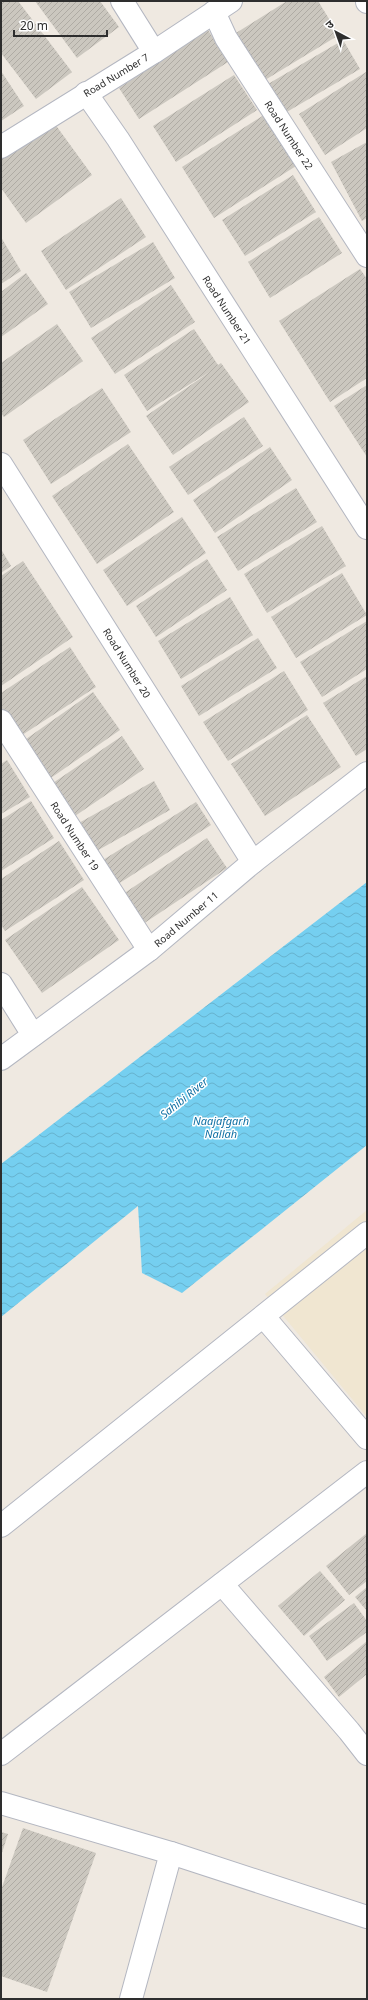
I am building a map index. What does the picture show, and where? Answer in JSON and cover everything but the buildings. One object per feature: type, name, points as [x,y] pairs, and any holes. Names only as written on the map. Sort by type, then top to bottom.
[{"type":"street","points":[[122,1],[154,52]]},
{"type":"street","name":"Road Number 7","points":[[1,147],[154,52],[222,7]]},
{"type":"street","name":"Road Number 22","points":[[222,7],[226,38],[367,256]]},
{"type":"street","name":"Road Number 21","points":[[86,93],[118,139],[367,528]]},
{"type":"street","name":"Road Number 20","points":[[1,464],[253,862]]},
{"type":"street","name":"Road Number 19","points":[[1,721],[149,950]]},
{"type":"street","name":"Road Number 11","points":[[1,1059],[149,950],[253,862],[367,773]]},
{"type":"street","points":[[1,984],[33,1035]]},
{"type":"street","points":[[1,1526],[264,1317],[367,1233]]},
{"type":"street","points":[[264,1317],[367,1438]]},
{"type":"street","points":[[1,1754],[367,1472]]},
{"type":"street","points":[[222,1584],[349,1731],[367,1754]]},
{"type":"street","points":[[1,1803],[171,1853],[367,1917]]},
{"type":"street","points":[[131,1999],[171,1853]]},
{"type":"shaded area","points":[[367,1210],[367,1417],[265,1294]]},
{"type":"water","name":"Naajafgarh Nallah","points":[[367,882],[367,1145],[182,1293],[142,1273],[138,1206],[1,1317],[1,1164]]},
{"type":"water label","name":"Sahibi River","points":[[184,1098]]}]
